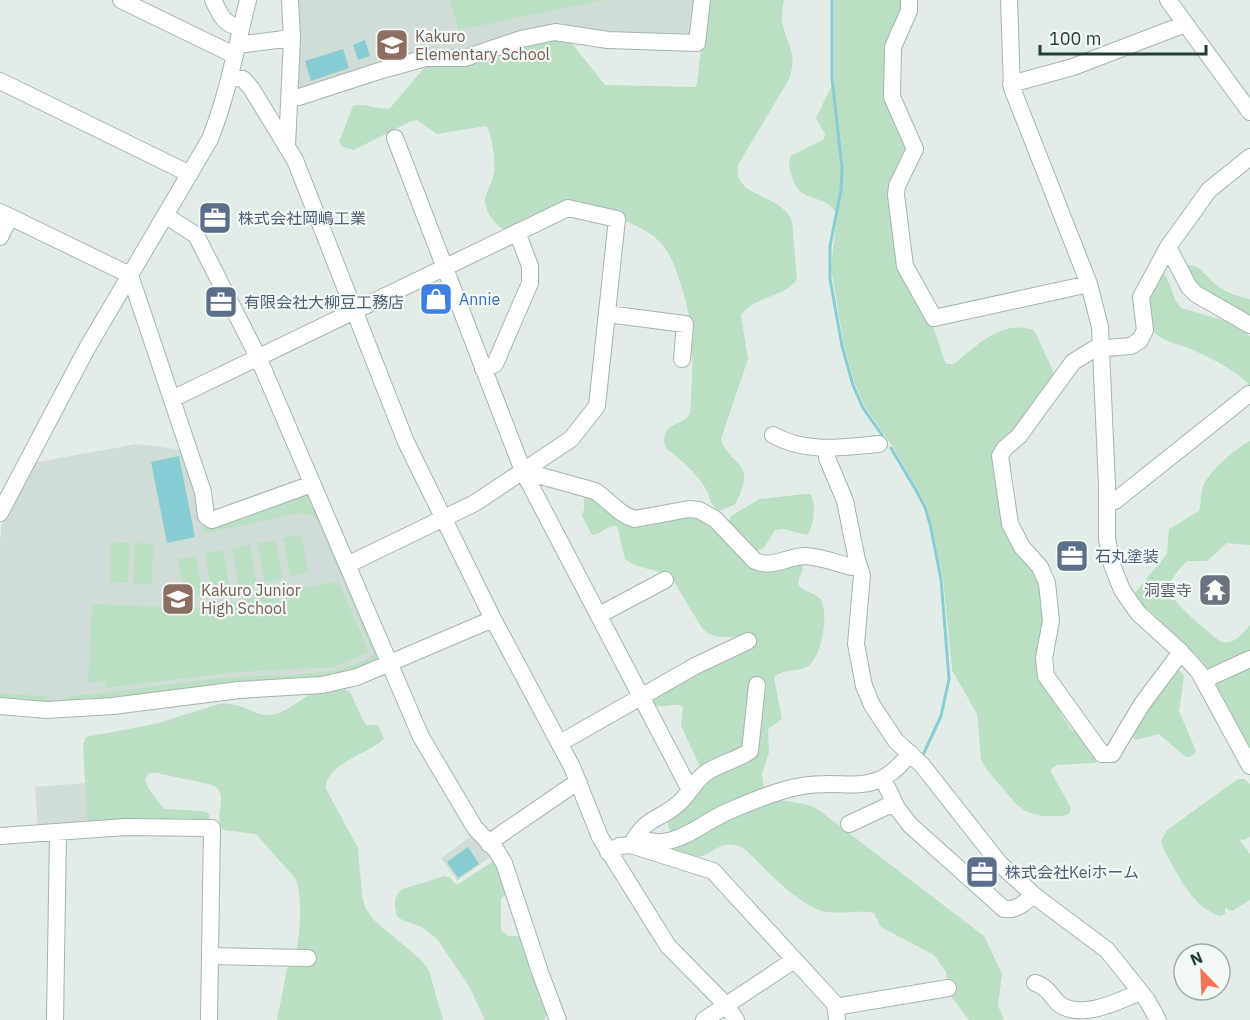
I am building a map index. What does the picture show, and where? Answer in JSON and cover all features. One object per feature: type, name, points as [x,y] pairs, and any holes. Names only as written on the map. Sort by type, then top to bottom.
[{"type":"street","points":[[121,0],[228,52],[238,41]]},
{"type":"street","points":[[213,0],[238,41],[245,44],[292,38]]},
{"type":"street","points":[[0,513],[5,490],[210,139],[221,110],[248,0]]},
{"type":"street","points":[[287,146],[292,38],[290,0]]},
{"type":"street","points":[[290,97],[299,98],[426,58],[465,58],[521,39],[555,32],[608,40],[697,43],[702,0]]},
{"type":"street","points":[[909,0],[909,11],[893,47],[892,98],[915,149],[897,186],[896,195],[906,267],[934,318],[1089,284]]},
{"type":"street","points":[[1009,0],[1011,84],[1015,100],[1089,284],[1097,312],[1102,347],[1109,552],[1119,584],[1138,613],[1181,652],[1204,680],[1244,744],[1250,766]]},
{"type":"street","points":[[1168,0],[1250,112]]},
{"type":"street","points":[[1011,84],[1073,67],[1185,24]]},
{"type":"street","points":[[230,76],[243,80],[251,88],[287,146],[300,172],[399,427],[493,619],[560,743],[608,852],[668,946],[726,1005],[736,1020]]},
{"type":"street","points":[[0,81],[190,174]]},
{"type":"street","points":[[395,138],[523,471],[690,790]]},
{"type":"street","points":[[1181,652],[1142,704],[1112,754],[1102,754],[1046,676],[1044,658],[1052,621],[1047,583],[1040,567],[1022,547],[1010,524],[999,456],[1022,432],[1073,362],[1083,354],[1102,347],[1131,346],[1140,340],[1145,330],[1141,304],[1142,291],[1168,247],[1209,190],[1250,157]]},
{"type":"street","points":[[172,399],[568,208],[617,219],[597,406],[571,438],[475,503],[347,565]]},
{"type":"street","points":[[0,237],[5,214],[130,275],[202,492],[206,516],[212,519],[312,484]]},
{"type":"street","points":[[166,216],[196,235],[258,357],[421,737],[475,828],[500,856],[507,871],[558,1020]]},
{"type":"street","points":[[483,369],[495,364],[530,283],[530,266],[517,232]]},
{"type":"street","points":[[1168,247],[1189,287],[1196,294],[1250,325]]},
{"type":"street","points":[[607,314],[685,324],[681,359]]},
{"type":"street","points":[[1107,501],[1115,501],[1250,394]]},
{"type":"street","points":[[773,435],[793,444],[826,448],[879,444]]},
{"type":"street","points":[[826,448],[827,458],[845,501],[862,575],[856,644],[864,686],[883,724],[896,741],[916,759],[1000,864],[1033,894],[1107,950],[1140,992],[1158,1020]]},
{"type":"street","points":[[523,471],[595,491],[626,517],[635,519],[689,509],[708,514],[755,561],[761,564],[768,565],[808,556],[852,567],[858,565]]},
{"type":"street","points":[[599,615],[665,580]]},
{"type":"street","points":[[0,706],[58,710],[113,706],[239,690],[322,686],[357,677],[493,619]]},
{"type":"street","points":[[560,743],[695,666],[747,641]]},
{"type":"street","points":[[1204,680],[1250,659]]},
{"type":"street","points":[[633,842],[646,823],[680,802],[700,777],[750,751],[757,684]]},
{"type":"street","points":[[608,852],[633,842],[672,841],[731,810],[800,786],[858,784],[883,779],[916,759]]},
{"type":"street","points":[[883,779],[894,803],[910,825],[1004,909],[1011,909],[1027,902],[1033,894]]},
{"type":"street","points":[[489,844],[579,783]]},
{"type":"street","points":[[849,824],[894,803]]},
{"type":"street","points":[[0,836],[125,827],[212,828],[209,1020]]},
{"type":"street","points":[[55,1020],[58,832]]},
{"type":"street","points":[[633,842],[713,871],[835,1004],[836,1014],[948,988]]},
{"type":"street","points":[[210,956],[308,958]]},
{"type":"street","points":[[704,1020],[794,960]]},
{"type":"street","points":[[1035,983],[1046,988],[1065,1010],[1077,1015],[1090,1014],[1140,992]]},
{"type":"shaded area","name":"Kakuro Elementary School","points":[[296,0],[697,0],[693,33],[687,37],[608,35],[464,53],[299,92],[296,89]]},
{"type":"shaded area","name":"Kakuro Junior High School","points":[[137,444],[184,450],[198,493],[201,519],[306,491],[382,658],[355,673],[66,704],[0,701],[0,540],[2,523],[33,463]]},
{"type":"shaded area","points":[[85,783],[88,826],[38,829],[35,787]]},
{"type":"shaded area","points":[[473,835],[493,855],[457,881],[441,858]]},
{"type":"green space","points":[[449,0],[604,0],[459,30]]},
{"type":"green space","points":[[707,0],[784,0],[782,19],[793,61],[789,79],[738,165],[738,176],[742,184],[778,205],[792,221],[797,279],[785,290],[753,304],[741,315],[748,359],[721,439],[744,472],[744,479],[740,495],[734,505],[719,511],[712,505],[699,479],[667,449],[664,443],[668,429],[687,418],[690,413],[692,347],[689,315],[680,282],[672,261],[661,243],[640,227],[567,202],[506,230],[498,226],[485,205],[494,167],[492,141],[486,126],[437,134],[417,120],[354,150],[343,147],[339,142],[353,106],[390,108],[425,67],[549,38],[570,41],[605,85],[695,87]]},
{"type":"green space","points":[[834,0],[905,0],[888,46],[910,145],[897,175],[902,268],[932,323],[945,362],[954,364],[1000,331],[1022,328],[1033,330],[1036,334],[1053,371],[1054,378],[1002,446],[1005,516],[1037,569],[1048,614],[1041,657],[1059,702],[1061,714],[1070,728],[1086,741],[1098,758],[1095,763],[1057,765],[1050,770],[1071,808],[1069,814],[1062,816],[1042,816],[1027,812],[1017,805],[987,770],[981,759],[977,714],[952,670],[943,578],[927,506],[893,447],[865,407],[855,384],[844,346],[831,268],[837,214],[831,206],[802,193],[792,176],[789,160],[792,155],[824,139],[825,134],[816,118],[834,81]]},
{"type":"green space","points":[[1186,265],[1200,269],[1225,291],[1250,299],[1250,319],[1194,283]]},
{"type":"green space","points":[[1162,274],[1166,276],[1181,308],[1226,321],[1250,336],[1250,386],[1216,361],[1159,337],[1151,328],[1147,293]]},
{"type":"green space","points":[[1250,441],[1250,545],[1227,543],[1207,561],[1187,561],[1176,574],[1169,589],[1175,601],[1218,640],[1232,641],[1250,625],[1250,656],[1208,670],[1202,661],[1147,608],[1144,608],[1135,593],[1167,554],[1169,529],[1199,511],[1203,487],[1210,474],[1230,455]]},
{"type":"green space","points":[[306,491],[311,494],[382,658],[344,676],[113,701],[66,702],[66,698],[70,696],[206,680],[322,672],[340,669],[374,655],[314,516],[301,513],[205,533],[201,531]]},
{"type":"green space","points":[[810,494],[814,509],[807,535],[783,529],[775,530],[764,548],[755,552],[727,524],[731,516],[759,499]]},
{"type":"green space","points":[[586,495],[616,514],[698,514],[753,564],[799,562],[803,565],[798,580],[799,586],[818,597],[824,609],[822,638],[816,657],[811,664],[805,668],[784,672],[774,678],[782,719],[768,729],[769,752],[762,774],[764,788],[671,834],[667,821],[700,766],[681,726],[683,707],[680,705],[658,706],[653,700],[655,696],[746,635],[722,637],[712,635],[702,628],[670,575],[634,565],[625,559],[617,526],[592,535],[582,516]]},
{"type":"green space","points":[[301,535],[308,573],[290,577],[283,538]]},
{"type":"green space","points":[[275,540],[283,579],[265,582],[257,543]]},
{"type":"green space","points":[[111,542],[130,543],[128,583],[110,582]]},
{"type":"green space","points":[[135,543],[153,544],[152,584],[133,583]]},
{"type":"green space","points":[[250,545],[257,584],[239,587],[232,548]]},
{"type":"green space","points":[[223,550],[230,589],[212,593],[205,554]]},
{"type":"green space","points":[[196,556],[203,595],[185,598],[178,559]]},
{"type":"green space","points":[[338,581],[369,652],[334,667],[235,672],[105,688],[105,681],[88,683],[92,604],[203,608]]},
{"type":"green space","points":[[1250,661],[1250,751],[1215,682]]},
{"type":"green space","points":[[1174,671],[1180,671],[1184,676],[1179,711],[1196,751],[1192,756],[1186,757],[1159,734],[1136,740],[1132,737],[1132,727]]},
{"type":"green space","points":[[341,687],[350,692],[366,725],[378,725],[384,739],[340,766],[327,780],[326,789],[358,848],[362,896],[366,909],[374,920],[422,961],[429,971],[443,1020],[277,1020],[287,969],[294,958],[297,946],[300,926],[298,885],[295,878],[256,834],[223,830],[219,818],[221,794],[213,785],[157,773],[150,773],[145,778],[148,788],[164,809],[203,811],[210,817],[208,822],[89,822],[87,819],[83,744],[86,737],[155,724],[219,704],[234,704],[262,714],[274,714],[314,693]]},
{"type":"green space","points":[[0,693],[47,697],[50,703],[0,701]]},
{"type":"green space","points":[[1238,779],[1244,779],[1250,784],[1250,837],[1239,839],[1250,854],[1250,900],[1232,911],[1225,908],[1225,914],[1221,916],[1210,912],[1193,897],[1180,878],[1161,841],[1167,830]]},
{"type":"green space","points":[[779,800],[816,808],[984,936],[1002,974],[998,1006],[1004,1020],[969,1020],[950,995],[946,972],[934,955],[881,927],[874,913],[827,912],[806,904],[773,877],[746,850],[737,846],[723,845],[706,854],[694,857],[670,851],[671,845],[709,825]]},
{"type":"green space","points":[[494,861],[497,862],[508,892],[501,899],[501,930],[508,936],[522,936],[549,1011],[544,1020],[485,1020],[469,986],[437,939],[422,927],[397,916],[395,901],[397,894],[403,889],[444,876],[450,877],[454,883],[458,884]]},
{"type":"water","points":[[365,40],[370,56],[358,60],[353,45]]},
{"type":"water","points":[[343,49],[349,68],[311,81],[305,61]]},
{"type":"water","points":[[179,456],[195,537],[167,543],[151,462]]},
{"type":"water","points":[[468,847],[479,864],[458,878],[447,862]]},
{"type":"waterway","points":[[832,0],[832,78],[842,168],[841,190],[830,246],[830,279],[842,346],[853,385],[863,408],[882,435]]},
{"type":"waterway","points":[[891,448],[925,507],[941,579],[949,679],[941,716],[922,757]]},
{"type":"place","name":"Kakuro Elementary School","points":[[392,45]]},
{"type":"place","name":"株式会社岡嶋工業","points":[[215,218]]},
{"type":"place","name":"Annie","points":[[436,299]]},
{"type":"place","name":"有限会社大柳豆工務店","points":[[221,302]]},
{"type":"place","name":"石丸塗装","points":[[1072,556]]},
{"type":"place","name":"洞雲寺","points":[[1215,590]]},
{"type":"place","name":"Kakuro Junior High School","points":[[178,599]]},
{"type":"place","name":"株式会社Keiホーム","points":[[982,872]]}]
